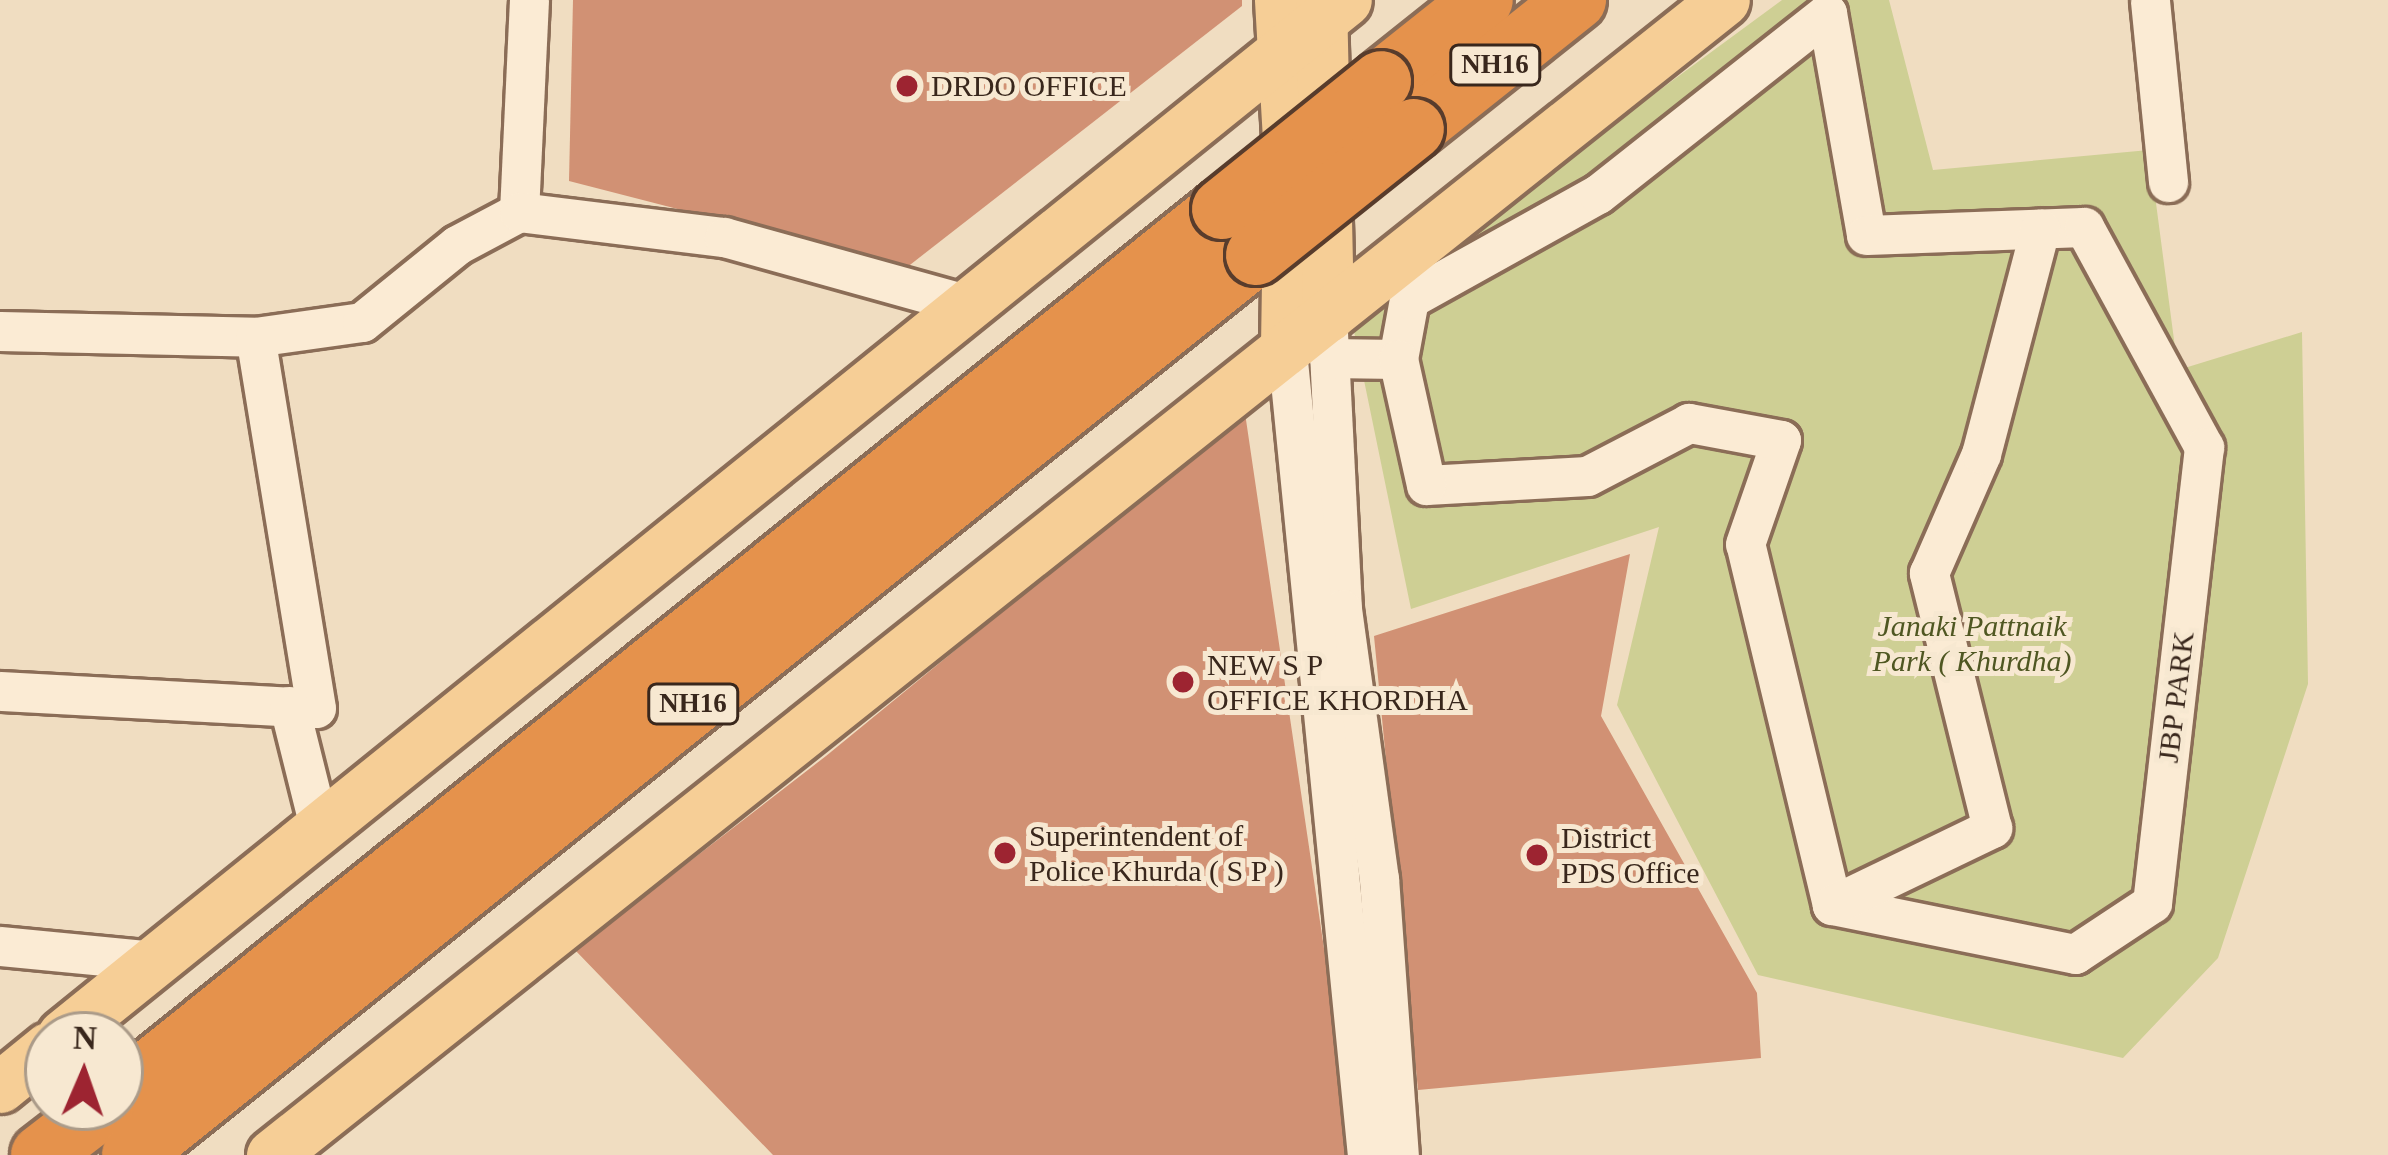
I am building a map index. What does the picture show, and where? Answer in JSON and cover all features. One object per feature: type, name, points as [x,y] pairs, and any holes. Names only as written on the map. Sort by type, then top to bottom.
[{"type":"highway","name":"NH16","points":[[132,1155],[1239,232],[1381,81],[1484,0]]},
{"type":"highway","name":"NH16","points":[[144,1076],[1239,232],[1414,129],[1576,0]]},
{"type":"highway","points":[[41,1155],[72,1131]]},
{"type":"main road","points":[[272,1155],[1314,338],[1724,0]]},
{"type":"main road","points":[[1303,10],[1314,338]]},
{"type":"main road","points":[[1303,10],[1327,122],[1314,338]]},
{"type":"main road","points":[[93,1011],[962,303],[1303,10]]},
{"type":"main road","points":[[0,1087],[24,1068]]},
{"type":"street","points":[[519,212],[529,0]]},
{"type":"street","points":[[2151,0],[2168,182]]},
{"type":"street","name":"JBP PARK","points":[[1827,13],[1867,235],[2084,226],[2204,447],[2152,903],[2075,954],[1832,905],[1745,544],[1781,440],[1689,423],[1587,476],[1426,485],[1399,359],[1409,299],[1598,194],[1827,13]]},
{"type":"street","points":[[0,331],[255,337],[362,322],[458,245],[519,212],[724,237],[962,303]]},
{"type":"street","points":[[1832,905],[1992,828],[1929,573],[1981,454],[2040,229]]},
{"type":"street","points":[[0,691],[316,708],[255,337]]},
{"type":"street","points":[[1314,338],[1399,359]]},
{"type":"street","points":[[1314,338],[1366,1155]]},
{"type":"street","points":[[1314,338],[1342,609],[1378,878],[1399,1155]]},
{"type":"street","points":[[289,706],[320,830]]},
{"type":"street","points":[[0,946],[155,961]]},
{"type":"green space","name":"Janaki Pattnaik Park ( Khurdha)","points":[[1782,0],[1889,0],[1933,170],[2149,150],[2178,370],[2302,332],[2308,684],[2218,958],[2123,1058],[1758,975],[1617,705],[1659,527],[1411,609],[1351,317]]},
{"type":"building","points":[[573,0],[1242,0],[1242,6],[906,268],[569,181]]},
{"type":"building","name":"Superintendent of Police Khurda ( S P )","points":[[1245,413],[1326,962],[1347,1155],[773,1155],[575,950],[826,756]]},
{"type":"building","name":"District PDS Office","points":[[1630,554],[1601,716],[1757,993],[1761,1058],[1418,1090],[1374,636]]},
{"type":"place","name":"DRDO OFFICE","points":[[907,86]]},
{"type":"place","name":"NEW S P OFFICE KHORDHA","points":[[1183,682]]},
{"type":"place","name":"Superintendent of Police Khurda ( S P )","points":[[1005,853]]},
{"type":"place","name":"District PDS Office","points":[[1537,855]]}]
